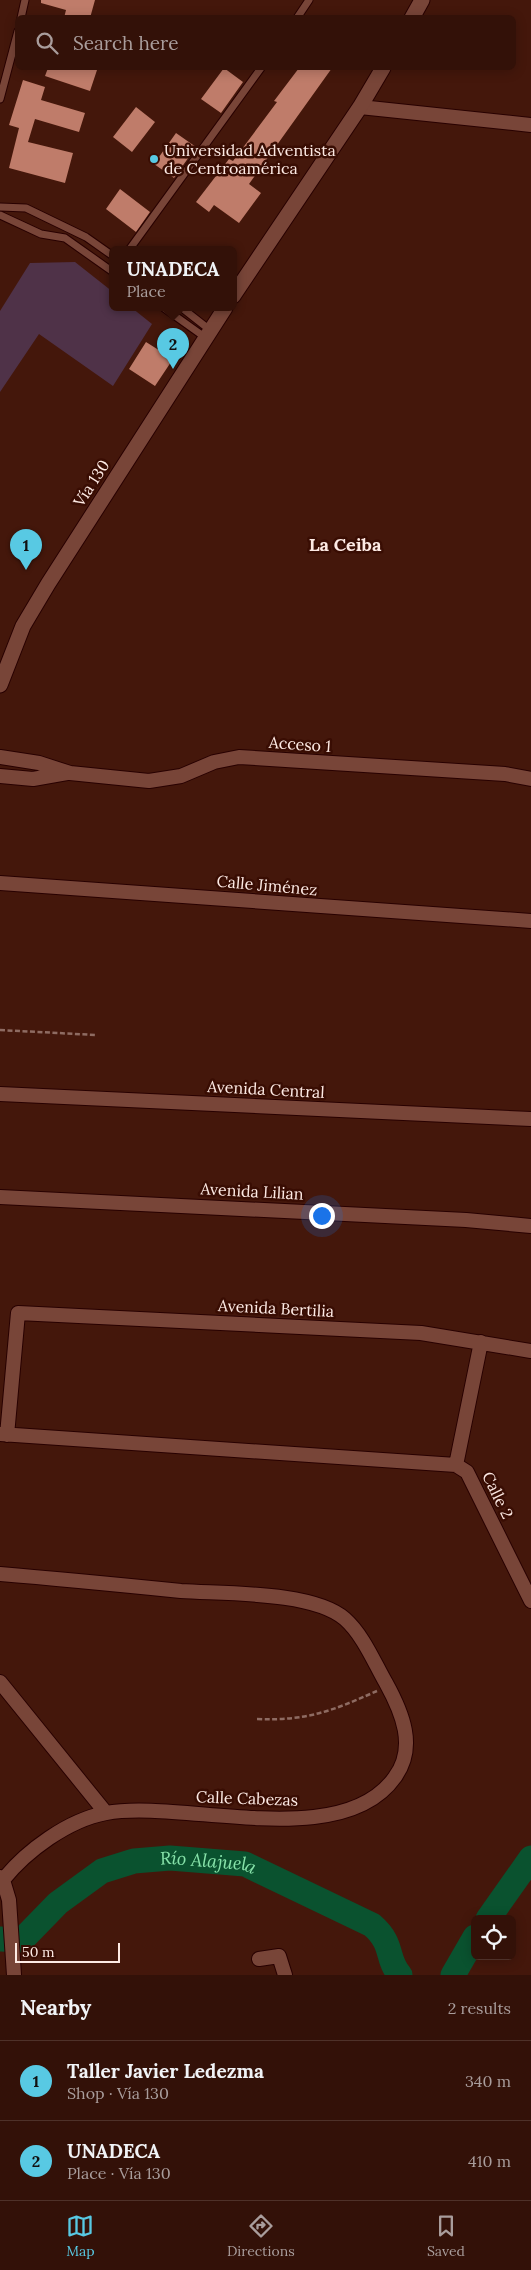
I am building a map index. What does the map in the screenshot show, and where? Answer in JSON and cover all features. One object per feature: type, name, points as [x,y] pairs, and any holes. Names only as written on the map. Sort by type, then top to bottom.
[{"type":"main road","points":[[414,15],[422,0]]},
{"type":"main road","points":[[237,290],[360,107],[382,70]]},
{"type":"main road","name":"Vía 130","points":[[0,685],[28,618],[223,311]]},
{"type":"street","points":[[360,107],[531,125]]},
{"type":"street","name":"Acceso 1","points":[[0,757],[39,763],[70,773],[149,781],[165,780],[214,762],[239,757],[505,774],[531,779]]},
{"type":"street","name":"Acceso 1","points":[[0,776],[33,779],[70,773]]},
{"type":"street","name":"Calle Jiménez","points":[[0,883],[531,921]]},
{"type":"street","name":"Avenida Central","points":[[0,1094],[531,1119]]},
{"type":"street","name":"Avenida Lilian","points":[[0,1197],[466,1220],[531,1226]]},
{"type":"street","name":"Avenida Bertilia","points":[[4,1434],[18,1313],[421,1333],[531,1351]]},
{"type":"street","points":[[4,1434],[456,1465],[480,1342]]},
{"type":"street","name":"Calle 2","points":[[456,1465],[467,1472],[531,1601]]},
{"type":"street","name":"Calle Cabezas","points":[[0,1574],[282,1598],[329,1609],[344,1618],[356,1632],[388,1687],[404,1722],[404,1753],[399,1771],[388,1788],[373,1800],[303,1819],[272,1819],[154,1811],[106,1813],[88,1818],[53,1836],[16,1863],[1,1879]]},
{"type":"street","points":[[0,1682],[106,1813]]},
{"type":"street","points":[[1,1879],[9,1900],[14,1968]]},
{"type":"street","points":[[260,1960],[280,1956],[285,1975]]},
{"type":"lane","points":[[22,15],[25,0]]},
{"type":"lane","points":[[299,15],[309,0]]},
{"type":"lane","points":[[0,99],[15,42]]},
{"type":"lane","points":[[132,246],[260,70]]},
{"type":"lane","points":[[0,207],[26,208],[86,238],[109,253]]},
{"type":"lane","points":[[0,215],[41,234],[65,238],[109,269]]},
{"type":"lane","points":[[169,311],[208,334]]},
{"type":"lane","points":[[185,311],[208,334]]},
{"type":"path","points":[[0,1030],[96,1036]]},
{"type":"path","points":[[257,1720],[282,1720],[320,1715],[388,1687]]},
{"type":"shaded area","points":[[75,262],[109,289],[109,311],[136,311],[152,324],[113,386],[39,334],[0,392],[0,311],[30,263]]},
{"type":"building","points":[[41,0],[95,0],[91,15],[65,15],[66,10],[41,3]]},
{"type":"building","points":[[47,70],[97,70],[90,91],[45,76]]},
{"type":"building","points":[[223,70],[227,70],[243,82],[221,113],[201,99]]},
{"type":"building","points":[[297,70],[331,70],[249,184],[261,193],[239,223],[214,205],[209,212],[196,202],[229,159],[233,161],[277,102],[274,101]]},
{"type":"building","points":[[23,80],[45,87],[41,100],[85,113],[79,132],[35,119],[28,142],[73,153],[65,183],[9,168],[19,128],[9,125]]},
{"type":"building","points":[[136,107],[155,122],[132,152],[113,137]]},
{"type":"building","points":[[176,133],[196,147],[174,178],[154,164]]},
{"type":"building","points":[[120,189],[150,212],[136,232],[106,209]]},
{"type":"building","points":[[146,342],[173,359],[155,386],[129,369]]},
{"type":"waterway","name":"Río Alajuela","points":[[0,1939],[22,1940],[58,1903],[102,1871],[134,1861],[170,1858],[245,1864],[372,1925],[384,1939],[395,1969],[400,1975]]},
{"type":"waterway","name":"Río Alajuela","points":[[491,1915],[531,1858]]},
{"type":"waterway","name":"Río Alajuela","points":[[453,1975],[471,1944]]},
{"type":"place","name":"Universidad Adventista de Centroamérica","points":[[154,159]]},
{"type":"place","name":"UNADECA","points":[[173,369]]},
{"type":"place","name":"Taller Javier Ledezma","points":[[26,570]]},
{"type":"district","name":"La Ceiba","points":[[345,545]]}]
